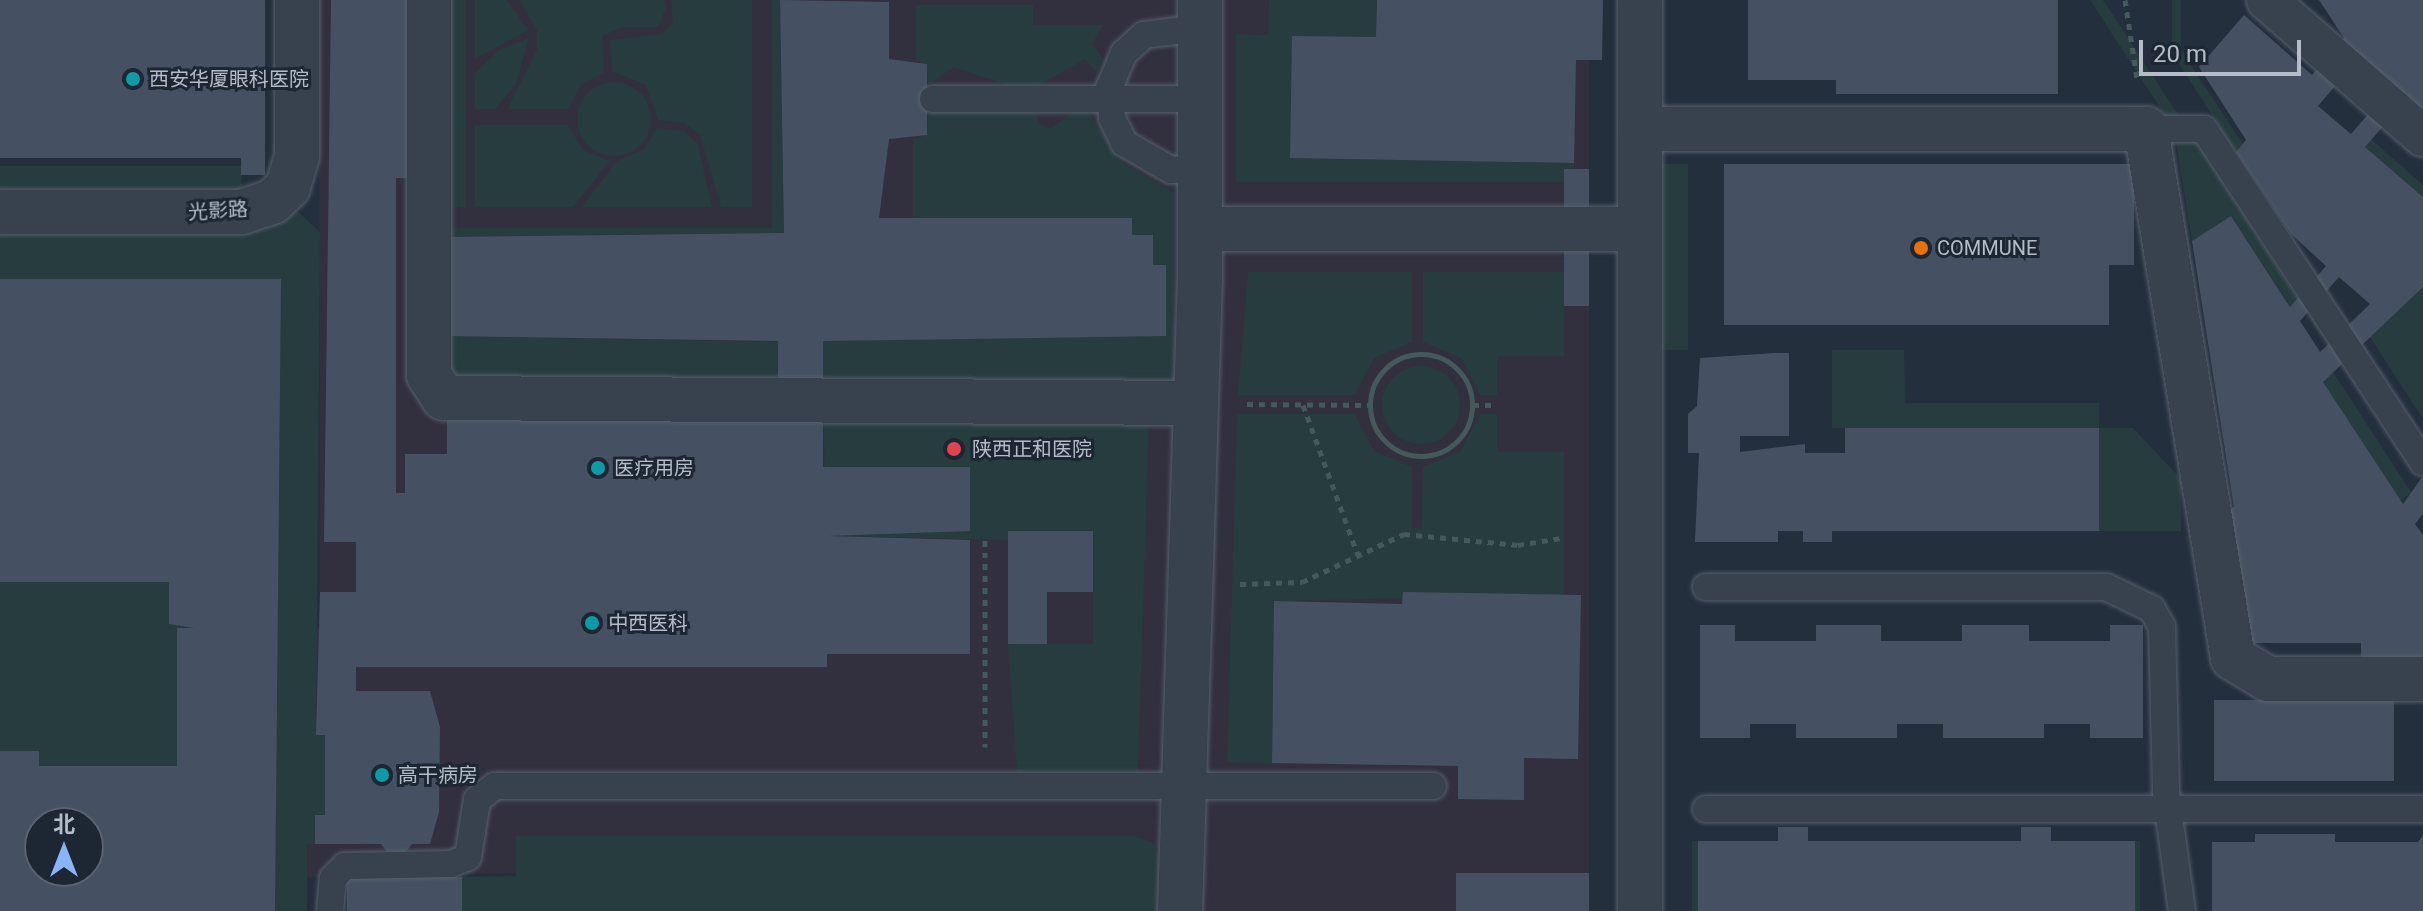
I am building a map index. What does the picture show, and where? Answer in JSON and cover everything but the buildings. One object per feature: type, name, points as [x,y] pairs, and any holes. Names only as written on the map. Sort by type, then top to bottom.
[{"type":"street","name":"光影路","points":[[0,212],[241,212],[272,202],[288,187],[297,156],[297,0]]},
{"type":"street","points":[[429,0],[429,375],[444,398],[1196,403]]},
{"type":"street","points":[[1640,0],[1640,911]]},
{"type":"street","points":[[2267,0],[2423,136]]},
{"type":"street","points":[[1180,911],[1200,229],[1200,14]]},
{"type":"street","points":[[1640,129],[2146,129],[2233,658],[2268,679],[2423,679]]},
{"type":"street","points":[[1200,229],[1640,229]]},
{"type":"lane","points":[[1200,14],[1144,35],[1124,53],[1109,99],[1124,143],[1145,161],[1200,168]]},
{"type":"lane","points":[[933,99],[1200,99]]},
{"type":"lane","points":[[2146,129],[2204,129],[2423,463]]},
{"type":"lane","points":[[1706,587],[2122,590],[2152,609],[2162,627],[2168,809],[2182,911]]},
{"type":"lane","points":[[330,911],[333,878],[345,866],[451,864],[468,857],[477,800],[495,786],[1433,786]]},
{"type":"lane","points":[[1706,809],[2423,809]]},
{"type":"path","points":[[2125,0],[2146,129]]},
{"type":"path","points":[[1421,354],[1457,369],[1473,405],[1457,441],[1421,456],[1384,441],[1370,405],[1384,369],[1421,354]]},
{"type":"path","points":[[1196,403],[1370,405]]},
{"type":"path","points":[[1303,405],[1358,555]]},
{"type":"path","points":[[1473,405],[1497,405]]},
{"type":"path","points":[[1191,575],[1265,586],[1302,582],[1404,534],[1504,545],[1561,538]]},
{"type":"path","points":[[985,540],[985,786]]},
{"type":"shaded area","name":"陕西正和医院","points":[[319,0],[1409,0],[1409,58],[1589,60],[1589,911],[1121,911],[516,873],[307,877],[308,628],[320,628]]},
{"type":"green space","points":[[442,0],[466,0],[466,207],[442,207]]},
{"type":"green space","points":[[475,0],[507,0],[528,30],[475,59]]},
{"type":"green space","points":[[519,0],[664,0],[666,8],[658,27],[622,27],[602,36],[604,72],[581,85],[568,109],[507,109],[537,50],[537,30]]},
{"type":"green space","points":[[671,0],[752,0],[752,207],[721,207],[700,135],[685,123],[658,120],[646,85],[612,71],[610,40],[662,34],[673,22]]},
{"type":"green space","points":[[772,0],[780,0],[784,233],[442,237],[442,228],[772,228]]},
{"type":"green space","points":[[1269,0],[1377,0],[1376,37],[1293,36],[1291,158],[1574,163],[1574,169],[1564,169],[1564,182],[1236,182],[1236,34],[1268,35]]},
{"type":"green space","points":[[2090,0],[2103,0],[2132,44],[2298,299],[2291,307],[2231,216],[2192,241],[2174,129]]},
{"type":"green space","points":[[2172,0],[2181,0],[2181,50],[2243,144],[2236,152],[2172,53]]},
{"type":"green space","points":[[916,5],[1033,5],[1033,25],[1103,25],[1092,44],[1103,58],[1097,72],[1085,59],[1036,87],[1013,87],[954,67],[928,85],[927,64],[916,59]]},
{"type":"green space","points":[[529,38],[516,84],[495,109],[475,109],[475,73],[499,50]]},
{"type":"green space","points":[[614,82],[628,85],[640,93],[648,105],[651,119],[648,133],[640,145],[628,153],[614,156],[600,153],[588,145],[580,133],[577,119],[580,105],[588,93],[600,85]]},
{"type":"green space","points":[[928,110],[1036,110],[1039,124],[1050,129],[1075,110],[1088,112],[1121,162],[1174,193],[1174,390],[823,387],[823,341],[1166,335],[1166,265],[1153,265],[1153,235],[1132,235],[1131,218],[913,218],[913,139],[927,135]]},
{"type":"green space","points":[[475,125],[568,125],[583,150],[610,161],[573,207],[475,207]]},
{"type":"green space","points":[[657,128],[684,131],[698,145],[712,207],[582,207],[617,161],[643,150]]},
{"type":"green space","points":[[2371,139],[2423,185],[2423,197],[2365,147]]},
{"type":"green space","points":[[1660,164],[1688,164],[1688,350],[1660,350]]},
{"type":"green space","points":[[0,166],[241,166],[242,191],[280,195],[320,232],[316,735],[325,735],[325,815],[315,816],[315,844],[307,845],[307,911],[0,911]]},
{"type":"green space","points":[[1248,272],[1412,272],[1412,342],[1374,358],[1355,395],[1238,395]]},
{"type":"green space","points":[[1423,272],[1564,272],[1564,356],[1497,356],[1497,395],[1480,395],[1461,358],[1423,342]]},
{"type":"green space","points":[[2423,287],[2423,419],[2370,337]]},
{"type":"green space","points":[[442,336],[778,342],[777,384],[441,378]]},
{"type":"green space","points":[[1832,350],[1904,350],[1905,403],[2099,403],[2099,428],[1832,428]]},
{"type":"green space","points":[[1421,366],[1436,369],[1449,377],[1457,390],[1460,405],[1457,420],[1449,433],[1436,441],[1421,444],[1406,441],[1393,433],[1385,420],[1382,405],[1385,390],[1393,377],[1406,369]]},
{"type":"green space","points":[[2333,372],[2411,493],[2400,500],[2321,380]]},
{"type":"green space","points":[[1237,414],[1355,414],[1374,451],[1412,467],[1412,528],[1422,528],[1423,467],[1461,451],[1480,414],[1497,414],[1497,452],[1564,452],[1564,595],[1274,601],[1272,763],[1227,762]]},
{"type":"green space","points":[[823,415],[1149,417],[1138,771],[1017,771],[1008,644],[1093,644],[1093,531],[1008,531],[1008,540],[827,536]]},
{"type":"green space","points":[[2099,428],[2133,428],[2181,479],[2181,531],[2099,531]]},
{"type":"green space","points":[[516,836],[1135,836],[1153,843],[1159,856],[1158,911],[462,911],[462,877],[516,876]]},
{"type":"green space","points":[[1692,841],[1698,841],[1698,911],[1692,911]]},
{"type":"green space","points":[[2135,841],[2140,841],[2140,911],[2135,911]]},
{"type":"place","name":"西安华厦眼科医院","points":[[133,79]]},
{"type":"place","name":"COMMUNE","points":[[1921,248]]},
{"type":"place","name":"陕西正和医院","points":[[954,449]]},
{"type":"place","name":"医疗用房","points":[[598,468]]},
{"type":"place","name":"中西医科","points":[[592,623]]},
{"type":"place","name":"高干病房","points":[[382,775]]}]
